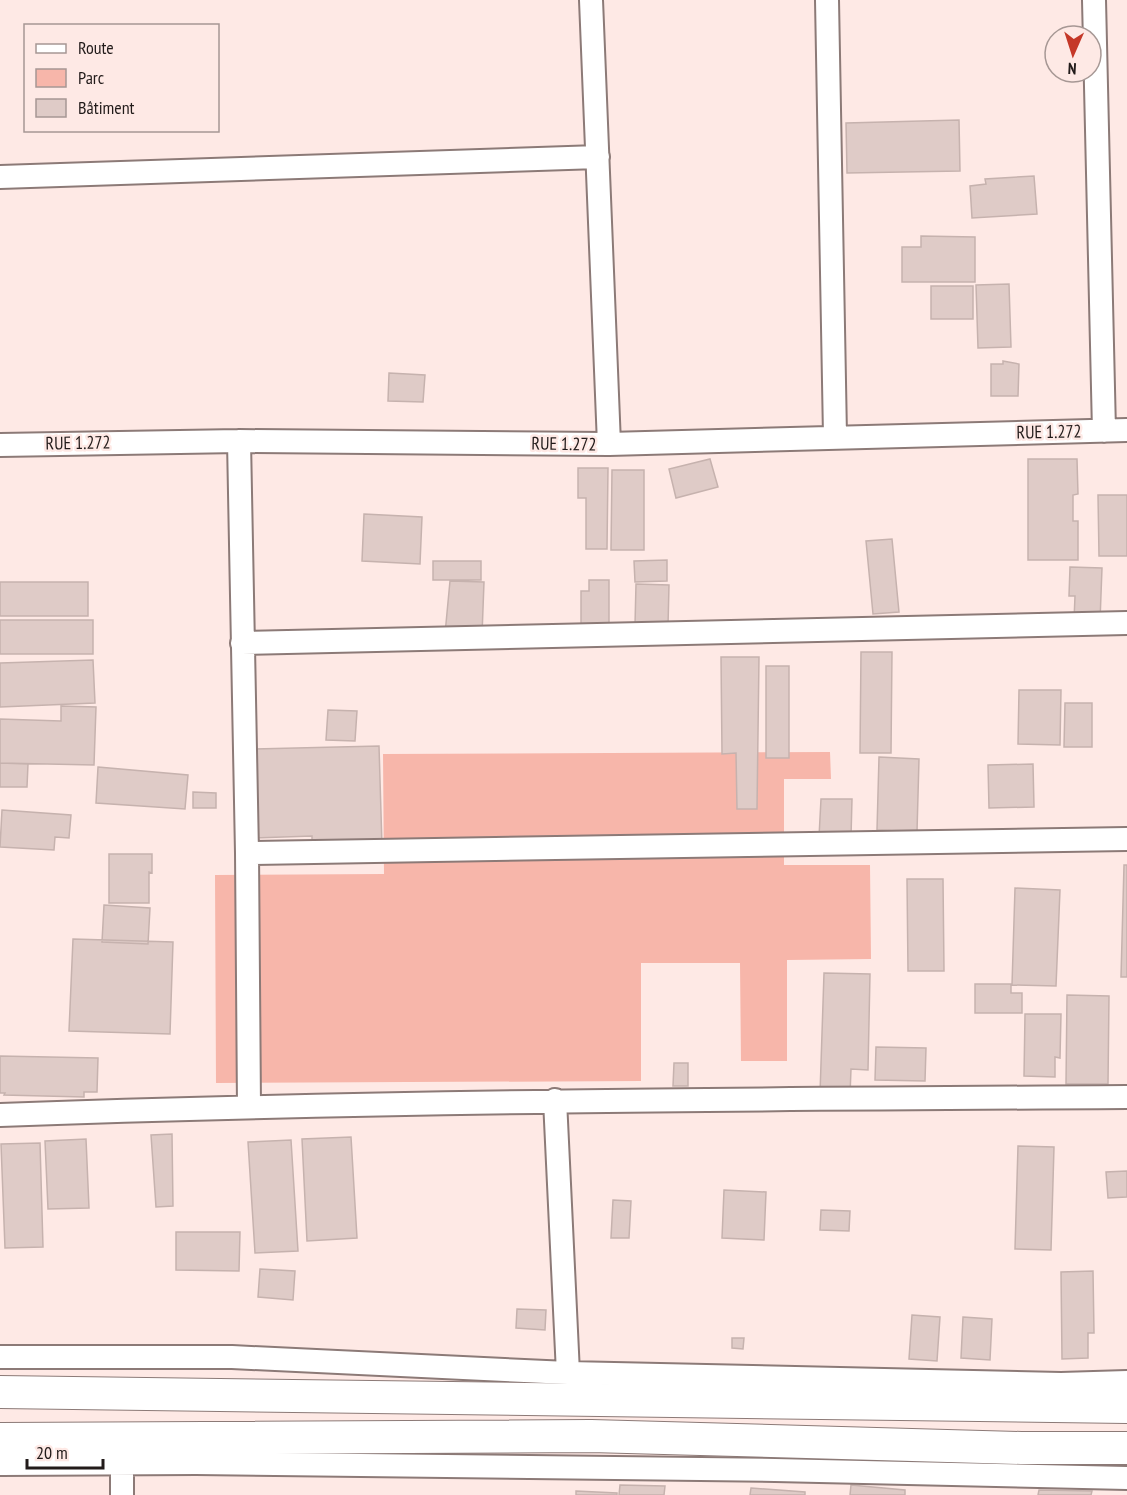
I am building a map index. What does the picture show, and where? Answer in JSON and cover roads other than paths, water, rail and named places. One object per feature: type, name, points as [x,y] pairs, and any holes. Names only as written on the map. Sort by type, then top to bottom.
[{"type":"street","points":[[591,0],[609,444]]},
{"type":"street","points":[[827,0],[835,436]]},
{"type":"street","points":[[1094,0],[1104,431]]},
{"type":"street","points":[[0,177],[598,157]]},
{"type":"street","name":"RUE 1.272","points":[[0,445],[239,441],[609,444],[835,436],[1127,430]]},
{"type":"street","points":[[239,441],[247,853],[249,1106]]},
{"type":"street","points":[[242,643],[1127,623]]},
{"type":"street","points":[[247,853],[1127,839]]},
{"type":"street","points":[[0,1115],[249,1106],[555,1100],[1127,1097]]},
{"type":"street","points":[[555,1100],[568,1373]]},
{"type":"street","points":[[0,1357],[232,1357],[568,1373],[1049,1384],[1127,1382]]},
{"type":"street","points":[[0,1392],[1127,1407]]},
{"type":"street","points":[[0,1439],[591,1436],[1021,1448],[1127,1448]]},
{"type":"street","points":[[0,1464],[775,1470],[1014,1486],[1127,1478]]},
{"type":"street","points":[[122,1464],[122,1495]]}]
